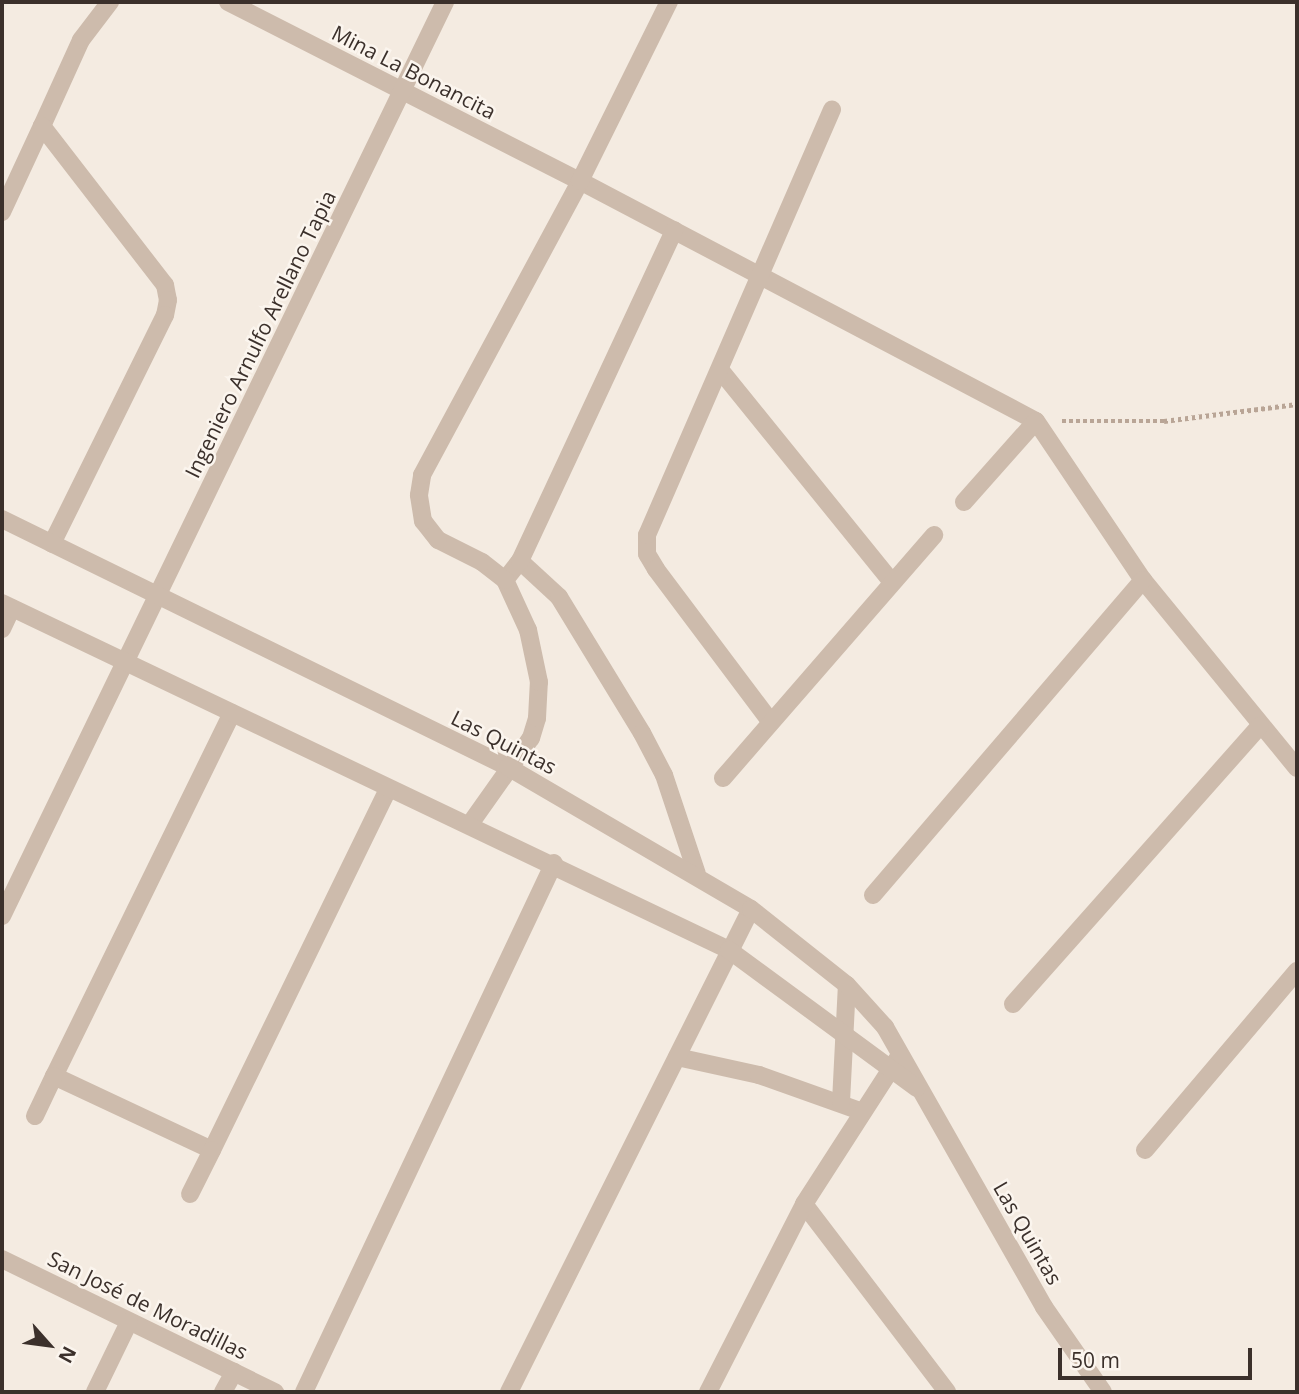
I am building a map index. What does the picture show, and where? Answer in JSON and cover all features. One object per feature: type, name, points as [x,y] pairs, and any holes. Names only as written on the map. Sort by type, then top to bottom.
[{"type":"street","points":[[2,212],[81,40],[110,2]]},
{"type":"street","name":"Mina La Bonancita","points":[[228,2],[401,93],[762,275],[1036,421]]},
{"type":"street","name":"Ingeniero Arnulfo Arellano Tapia","points":[[2,916],[160,595],[445,2]]},
{"type":"street","points":[[470,824],[531,738],[537,718],[539,682],[528,630],[505,580],[482,562],[438,540],[423,521],[419,495],[422,475],[580,181],[669,2]]},
{"type":"street","points":[[770,721],[647,554],[647,535],[832,110]]},
{"type":"street","points":[[42,126],[165,285],[168,300],[165,315],[52,544]]},
{"type":"street","points":[[505,580],[520,561],[674,230]]},
{"type":"street","points":[[720,371],[891,581]]},
{"type":"street","points":[[964,502],[1036,421],[1143,580],[1297,768]]},
{"type":"street","name":"Las Quintas","points":[[2,519],[508,767],[697,874],[751,909],[847,985],[902,1052],[921,1091],[1044,1307],[1104,1392]]},
{"type":"street","points":[[723,778],[891,581],[934,535]]},
{"type":"street","points":[[520,561],[559,597],[642,733],[664,775],[697,874]]},
{"type":"street","points":[[873,895],[1143,580]]},
{"type":"street","points":[[2,629],[7,605]]},
{"type":"street","name":"Las Quintas","points":[[7,605],[388,789],[554,863],[729,950],[921,1091]]},
{"type":"street","points":[[35,1116],[232,713]]},
{"type":"street","points":[[1013,1004],[1260,726]]},
{"type":"street","points":[[190,1194],[388,789]]},
{"type":"street","points":[[304,1392],[554,863]]},
{"type":"street","points":[[509,1392],[751,909]]},
{"type":"street","points":[[1145,1150],[1297,971]]},
{"type":"street","points":[[841,1102],[847,985]]},
{"type":"street","points":[[709,1392],[804,1204],[860,1111],[902,1052]]},
{"type":"street","points":[[677,1057],[759,1074],[860,1111]]},
{"type":"street","points":[[54,1076],[212,1150]]},
{"type":"street","points":[[804,1204],[947,1392]]},
{"type":"street","name":"San José de Moradillas","points":[[2,1259],[275,1392]]},
{"type":"street","points":[[95,1392],[129,1322]]},
{"type":"street","points":[[223,1392],[233,1372]]},
{"type":"path","points":[[1036,421],[1164,421],[1297,404]]}]
